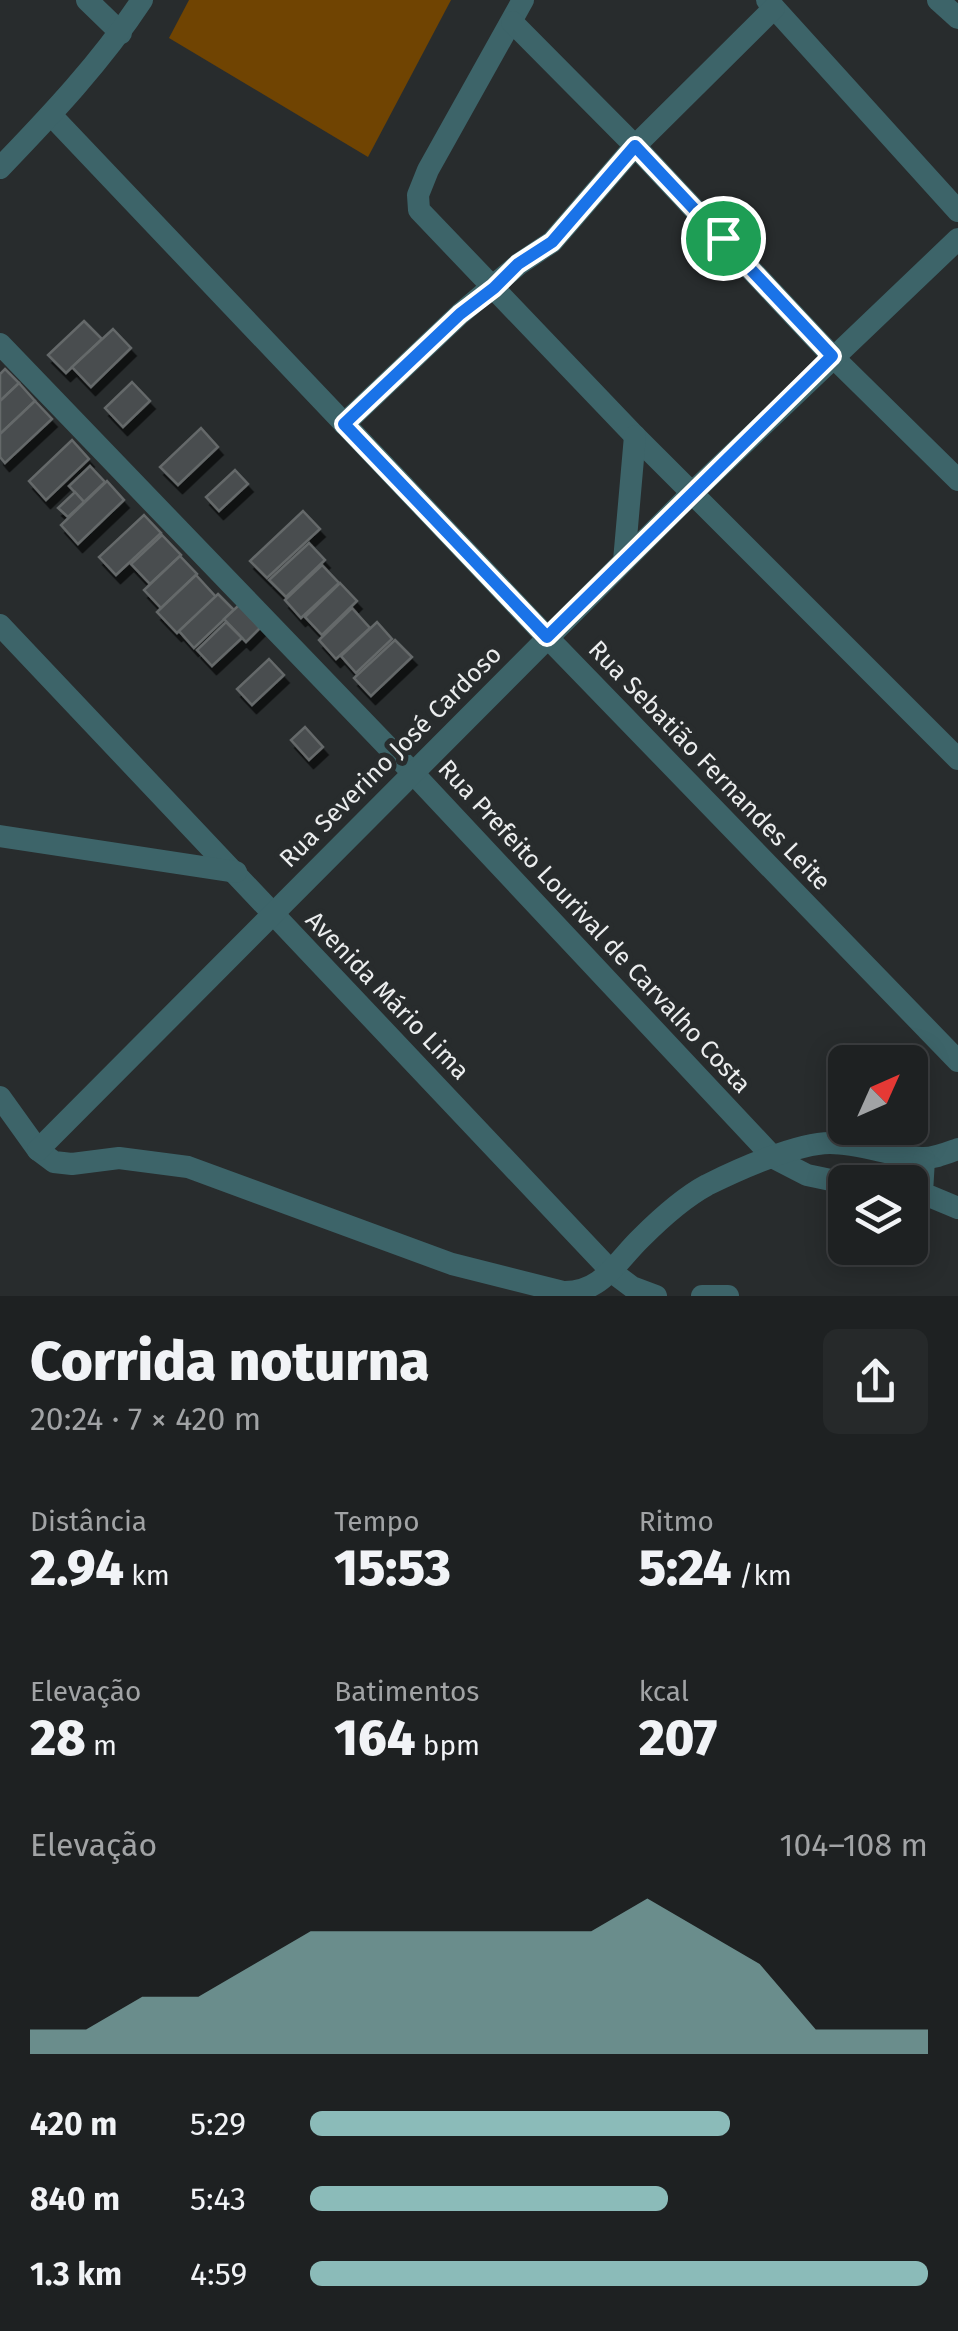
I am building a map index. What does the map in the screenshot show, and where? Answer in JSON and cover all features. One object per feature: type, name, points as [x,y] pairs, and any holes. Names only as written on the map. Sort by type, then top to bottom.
[{"type":"street","points":[[87,0],[120,33]]},
{"type":"street","points":[[0,168],[51,115],[120,33],[142,0]]},
{"type":"street","points":[[524,0],[428,170],[418,195],[419,210],[635,436],[958,759]]},
{"type":"street","points":[[938,0],[958,18]]},
{"type":"street","points":[[344,424],[460,314],[518,264],[552,242],[635,146],[771,4],[958,211]]},
{"type":"street","points":[[512,22],[635,146],[832,356],[958,480]]},
{"type":"street","name":"Rua Sebatião Fernandes Leite","points":[[51,115],[547,637],[958,1061]]},
{"type":"street","name":"Rua Severino José Cardoso","points":[[38,1150],[692,493],[958,239]]},
{"type":"street","name":"Rua Prefeito Lourival de Carvalho Costa","points":[[0,344],[412,772],[774,1158]]},
{"type":"street","points":[[624,561],[635,436]]},
{"type":"street","name":"Avenida Mário Lima","points":[[0,626],[612,1272],[656,1296]]},
{"type":"street","points":[[0,836],[236,872]]},
{"type":"street","points":[[0,1096],[38,1150],[54,1162],[119,1158],[188,1168],[438,1259],[562,1292],[590,1288],[612,1272],[637,1242],[686,1199],[710,1184],[804,1145],[854,1144],[924,1159],[958,1149]]},
{"type":"street","points":[[774,1158],[806,1175],[828,1180]]},
{"type":"street","points":[[923,1165],[924,1159]]},
{"type":"street","points":[[928,1197],[958,1208]]},
{"type":"street","points":[[702,1296],[728,1296]]},
{"type":"shaded area","points":[[189,0],[451,0],[368,157],[169,38]]},
{"type":"building","points":[[84,321],[102,339],[66,373],[48,355]]},
{"type":"building","points":[[113,329],[131,348],[91,387],[72,367]]},
{"type":"building","points":[[5,369],[19,383],[0,401],[0,374]]},
{"type":"building","points":[[132,382],[150,401],[123,427],[105,408]]},
{"type":"building","points":[[19,383],[35,401],[0,434],[0,401]]},
{"type":"building","points":[[35,401],[52,419],[5,463],[0,457],[0,434]]},
{"type":"building","points":[[201,428],[218,447],[178,485],[160,467]]},
{"type":"building","points":[[72,440],[89,459],[46,500],[29,481]]},
{"type":"building","points":[[90,466],[105,482],[84,502],[69,486]]},
{"type":"building","points":[[235,470],[248,484],[219,511],[206,497]]},
{"type":"building","points":[[107,481],[124,500],[78,544],[61,525]]},
{"type":"building","points":[[75,492],[84,502],[68,517],[58,508]]},
{"type":"building","points":[[303,511],[320,529],[267,578],[250,561]]},
{"type":"building","points":[[144,515],[161,533],[116,575],[99,557]]},
{"type":"building","points":[[162,535],[181,555],[150,584],[131,564]]},
{"type":"building","points":[[309,543],[325,560],[286,597],[269,580]]},
{"type":"building","points":[[180,556],[197,574],[161,608],[144,590]]},
{"type":"building","points":[[322,565],[339,583],[301,618],[285,600]]},
{"type":"building","points":[[196,575],[216,597],[177,633],[157,612]]},
{"type":"building","points":[[340,583],[357,601],[322,635],[305,617]]},
{"type":"building","points":[[218,594],[234,610],[194,648],[179,631]]},
{"type":"building","points":[[239,605],[260,628],[246,642],[224,619]]},
{"type":"building","points":[[352,608],[370,628],[336,659],[319,640]]},
{"type":"building","points":[[226,622],[242,638],[212,666],[197,650]]},
{"type":"building","points":[[377,622],[392,639],[356,673],[341,656]]},
{"type":"building","points":[[395,640],[412,657],[371,696],[354,678]]},
{"type":"building","points":[[269,659],[284,675],[252,705],[237,689]]},
{"type":"building","points":[[305,727],[323,747],[309,760],[291,740]]},
{"type":"route","points":[[635,146],[723,238],[832,356],[547,637],[344,424],[460,314],[518,264],[552,242],[635,146]]}]
